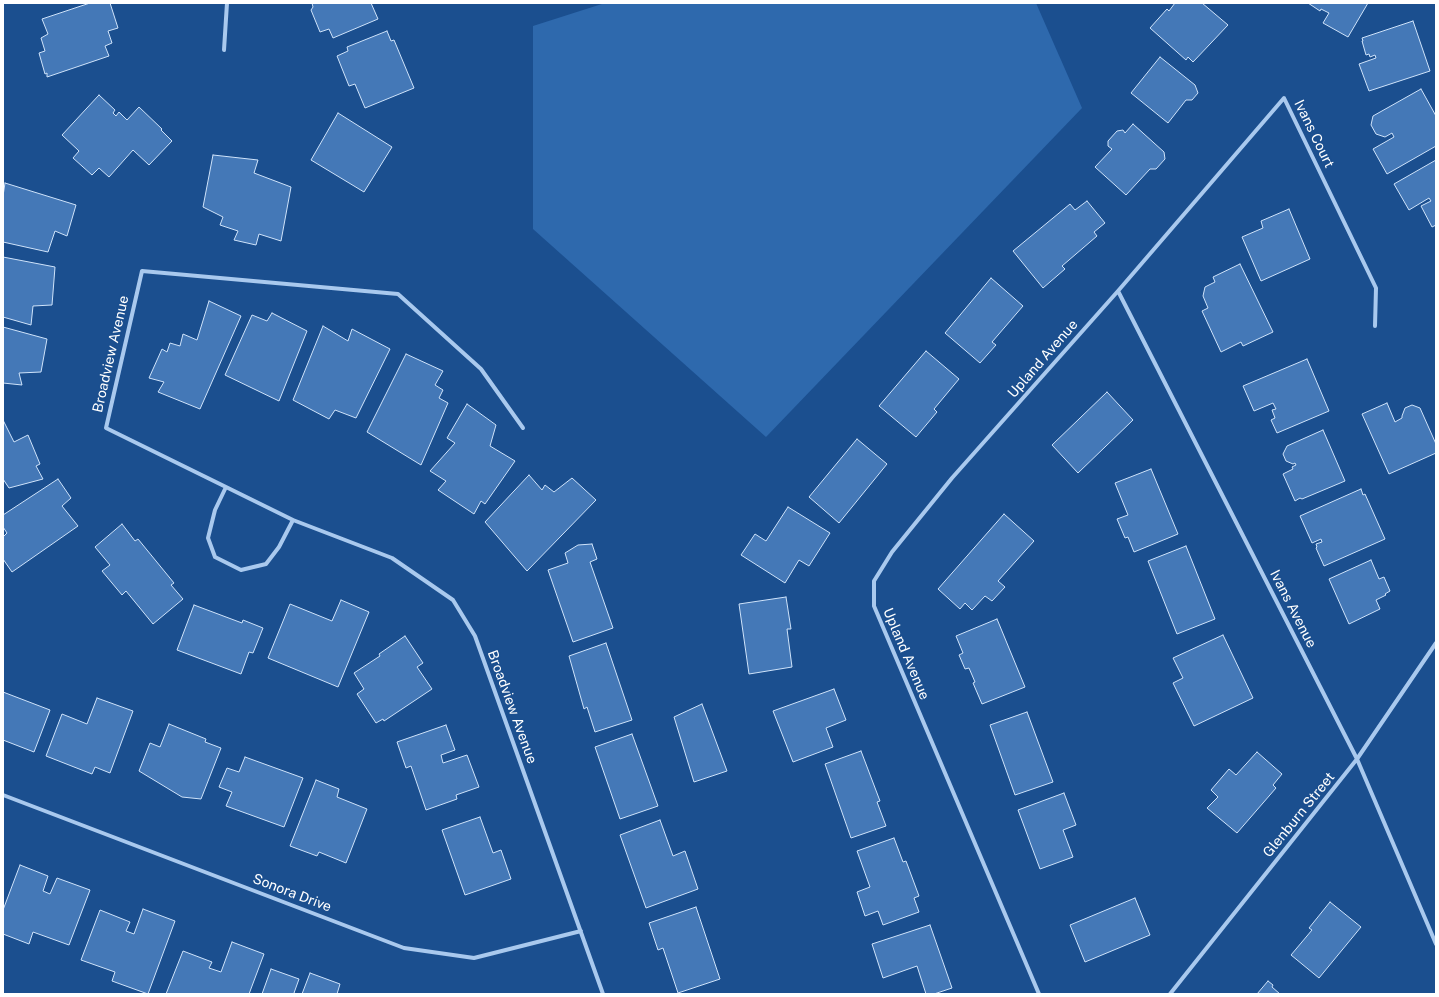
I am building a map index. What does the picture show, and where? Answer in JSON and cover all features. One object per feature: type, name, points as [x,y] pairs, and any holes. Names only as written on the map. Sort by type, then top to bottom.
[{"type":"street","points":[[224,50],[227,3]]},
{"type":"street","name":"Ivans Court","points":[[1118,291],[1284,98],[1376,288],[1375,326]]},
{"type":"street","name":"Broadview Avenue","points":[[523,428],[481,369],[398,294],[142,272],[106,428],[293,520],[392,558],[453,600],[475,636],[603,994]]},
{"type":"street","name":"Ivans Avenue","points":[[1118,291],[1357,759],[1436,944]]},
{"type":"street","name":"Upland Avenue","points":[[1039,994],[874,606],[874,581],[892,552],[952,478],[1118,291]]},
{"type":"street","points":[[226,487],[215,510],[208,538],[215,557],[241,570],[266,564],[279,547],[293,520]]},
{"type":"street","name":"Glenburn Street","points":[[1170,994],[1357,759],[1436,643]]},
{"type":"street","name":"Sonora Drive","points":[[3,795],[404,948],[474,958],[581,931]]},
{"type":"shaded area","points":[[605,3],[1036,3],[1082,108],[766,437],[533,229],[533,26]]},
{"type":"building","points":[[90,3],[110,3],[118,28],[108,31],[112,43],[105,46],[109,56],[47,77],[47,73],[45,74],[39,53],[45,51],[41,38],[48,34],[42,19]]},
{"type":"building","points":[[312,3],[371,3],[378,19],[333,38],[329,29],[320,32],[311,10],[313,7]]},
{"type":"building","points":[[1175,3],[1202,3],[1228,25],[1193,62],[1188,57],[1186,60],[1150,28],[1167,9],[1169,11]]},
{"type":"building","points":[[1308,3],[1368,3],[1348,37],[1323,23],[1329,13],[1321,9],[1320,11]]},
{"type":"building","points":[[1413,21],[1430,71],[1369,91],[1359,64],[1376,58],[1375,55],[1370,57],[1369,54],[1366,55],[1362,38]]},
{"type":"building","points":[[387,31],[391,41],[394,40],[414,88],[365,108],[355,84],[349,86],[337,56],[348,51],[347,47]]},
{"type":"building","points":[[1160,57],[1195,85],[1198,93],[1192,100],[1186,100],[1168,123],[1131,93]]},
{"type":"building","points":[[1421,89],[1436,116],[1436,146],[1387,174],[1373,149],[1394,137],[1392,133],[1385,137],[1376,134],[1371,125],[1373,116]]},
{"type":"building","points":[[99,95],[115,110],[113,113],[116,116],[119,112],[127,120],[139,107],[172,141],[149,165],[133,150],[109,177],[99,168],[92,175],[73,158],[79,151],[62,135]]},
{"type":"building","points":[[338,113],[392,147],[364,192],[311,160]]},
{"type":"building","points":[[1133,124],[1164,152],[1165,159],[1156,169],[1150,169],[1126,195],[1095,167],[1112,149],[1108,146],[1108,141],[1117,131],[1123,130],[1125,133]]},
{"type":"building","points":[[213,155],[258,160],[254,173],[291,187],[281,241],[259,234],[256,245],[234,240],[238,231],[220,225],[223,217],[203,207]]},
{"type":"building","points":[[1436,160],[1436,225],[1432,227],[1421,206],[1431,201],[1429,198],[1409,210],[1394,184]]},
{"type":"building","points":[[5,183],[76,205],[67,236],[55,231],[48,252],[3,242],[3,196]]},
{"type":"building","points":[[1087,201],[1105,223],[1094,232],[1097,236],[1062,266],[1065,269],[1043,288],[1013,251],[1070,204],[1075,210]]},
{"type":"building","points":[[1289,209],[1310,259],[1261,281],[1242,237],[1263,228],[1261,221]]},
{"type":"building","points":[[3,257],[55,267],[52,305],[33,306],[31,325],[3,317]]},
{"type":"building","points":[[1240,264],[1273,332],[1243,346],[1241,342],[1221,352],[1202,311],[1208,308],[1203,296],[1205,287],[1215,282],[1213,277]]},
{"type":"building","points":[[991,278],[1023,306],[992,342],[996,345],[980,363],[945,333]]},
{"type":"building","points":[[209,301],[241,316],[200,409],[158,392],[164,382],[149,378],[162,349],[167,352],[170,343],[180,346],[183,334],[197,340]]},
{"type":"building","points":[[272,313],[307,331],[279,401],[225,375],[252,315],[267,321]]},
{"type":"building","points":[[323,326],[348,341],[352,329],[390,349],[356,418],[335,410],[329,419],[293,400]]},
{"type":"building","points":[[3,327],[47,339],[41,372],[19,373],[22,385],[3,383]]},
{"type":"building","points":[[926,351],[959,379],[934,409],[937,412],[916,437],[879,406]]},
{"type":"building","points":[[406,354],[443,371],[435,385],[443,390],[439,398],[448,403],[421,465],[367,432]]},
{"type":"building","points":[[1307,359],[1329,411],[1277,433],[1271,420],[1275,418],[1272,410],[1276,409],[1273,403],[1254,411],[1243,386]]},
{"type":"building","points":[[1107,392],[1133,420],[1078,473],[1052,445]]},
{"type":"building","points":[[1387,403],[1395,422],[1402,418],[1405,408],[1412,405],[1420,408],[1436,444],[1436,453],[1389,474],[1362,414]]},
{"type":"building","points":[[467,404],[496,425],[490,446],[515,461],[485,504],[481,501],[474,514],[438,490],[446,481],[430,471],[455,443],[447,438]]},
{"type":"building","points":[[3,420],[14,442],[28,435],[40,464],[36,466],[43,479],[9,488],[3,479]]},
{"type":"building","points":[[1323,430],[1345,481],[1295,501],[1283,474],[1293,469],[1292,467],[1296,465],[1295,463],[1293,464],[1286,461],[1283,454],[1287,446]]},
{"type":"building","points":[[857,439],[887,464],[839,523],[809,497]]},
{"type":"building","points":[[1151,469],[1178,534],[1134,552],[1128,537],[1125,538],[1117,519],[1128,515],[1115,483]]},
{"type":"building","points":[[529,475],[542,490],[545,485],[554,492],[572,478],[596,500],[527,571],[485,522]]},
{"type":"building","points":[[58,479],[71,498],[62,506],[78,526],[12,572],[3,559],[3,537],[7,533],[3,527],[3,515]]},
{"type":"building","points":[[1361,489],[1363,495],[1365,494],[1385,539],[1324,566],[1316,548],[1316,544],[1322,542],[1321,539],[1312,543],[1300,516]]},
{"type":"building","points":[[788,507],[830,533],[809,566],[799,560],[785,583],[741,555],[755,534],[766,541]]},
{"type":"building","points":[[1004,514],[1034,541],[998,581],[1005,587],[992,601],[985,596],[972,610],[965,603],[960,609],[938,589]]},
{"type":"building","points":[[122,524],[135,541],[138,539],[174,583],[171,585],[183,599],[153,624],[126,591],[122,595],[102,571],[110,565],[95,547]]},
{"type":"building","points":[[592,544],[597,559],[590,562],[613,628],[573,642],[548,570],[568,563],[565,553],[578,545]]},
{"type":"building","points":[[1186,546],[1215,619],[1177,634],[1148,561]]},
{"type":"building","points":[[1371,560],[1379,579],[1384,577],[1390,591],[1385,594],[1386,595],[1376,600],[1380,609],[1349,624],[1329,579]]},
{"type":"building","points":[[786,597],[791,629],[787,629],[792,667],[749,674],[739,604]]},
{"type":"building","points":[[341,600],[369,612],[338,687],[268,658],[290,604],[332,621]]},
{"type":"building","points":[[194,605],[242,623],[243,620],[263,628],[253,653],[249,652],[241,674],[177,650]]},
{"type":"building","points":[[997,619],[1025,687],[982,704],[973,683],[975,682],[969,668],[965,669],[959,655],[963,653],[956,636]]},
{"type":"building","points":[[1223,635],[1253,698],[1194,726],[1173,683],[1183,678],[1173,658]]},
{"type":"building","points":[[405,636],[423,663],[417,667],[432,689],[384,721],[383,719],[376,723],[357,694],[364,689],[354,673],[380,656],[379,654]]},
{"type":"building","points":[[606,643],[632,720],[595,732],[587,707],[584,709],[569,656]]},
{"type":"building","points":[[834,689],[846,720],[826,728],[833,747],[793,762],[773,711]]},
{"type":"building","points":[[3,692],[50,710],[34,752],[3,740]]},
{"type":"building","points":[[97,698],[133,711],[110,773],[95,767],[92,774],[46,756],[62,714],[87,724]]},
{"type":"building","points":[[702,704],[727,771],[694,782],[674,717]]},
{"type":"building","points":[[1027,712],[1053,782],[1015,795],[990,725]]},
{"type":"building","points":[[169,724],[206,739],[205,742],[221,748],[201,799],[182,797],[139,771],[150,743],[160,747]]},
{"type":"building","points":[[446,725],[455,750],[441,755],[443,763],[467,755],[479,787],[456,795],[457,799],[426,810],[411,766],[406,768],[397,742]]},
{"type":"building","points":[[632,734],[658,806],[620,819],[595,747]]},
{"type":"building","points":[[861,751],[880,801],[877,802],[886,826],[851,838],[825,764]]},
{"type":"building","points":[[1257,752],[1282,774],[1273,785],[1276,788],[1237,833],[1207,808],[1218,797],[1211,790],[1229,769],[1236,775]]},
{"type":"building","points":[[245,757],[303,778],[284,827],[226,806],[232,792],[219,787],[227,768],[239,772]]},
{"type":"building","points":[[316,780],[339,789],[337,797],[367,809],[346,863],[319,852],[317,856],[290,846]]},
{"type":"building","points":[[1064,793],[1076,825],[1063,830],[1073,857],[1040,869],[1018,810]]},
{"type":"building","points":[[480,817],[493,853],[501,850],[511,879],[465,895],[442,830]]},
{"type":"building","points":[[660,820],[673,856],[685,851],[698,889],[646,908],[620,835]]},
{"type":"building","points":[[894,838],[903,862],[906,861],[919,896],[914,898],[919,912],[883,925],[878,911],[865,916],[857,892],[870,887],[857,851]]},
{"type":"building","points":[[20,865],[48,876],[43,891],[50,894],[57,878],[90,890],[69,945],[33,932],[29,944],[3,934],[3,910]]},
{"type":"building","points":[[1135,898],[1150,935],[1085,962],[1070,925]]},
{"type":"building","points":[[1330,902],[1361,927],[1319,978],[1291,955],[1312,930],[1309,928]]},
{"type":"building","points":[[696,907],[720,979],[678,993],[663,948],[658,950],[649,923]]},
{"type":"building","points":[[143,909],[175,921],[148,994],[112,981],[115,972],[81,960],[100,910],[130,922],[126,931],[134,934]]},
{"type":"building","points":[[930,925],[952,988],[934,994],[926,994],[917,966],[883,978],[872,944]]},
{"type":"building","points":[[232,942],[264,954],[249,994],[166,994],[183,951],[212,962],[209,968],[221,972]]},
{"type":"building","points":[[271,969],[299,979],[294,993],[296,994],[262,994]]},
{"type":"building","points":[[310,973],[340,984],[337,994],[302,994]]},
{"type":"building","points":[[1268,981],[1273,985],[1272,987],[1280,994],[1257,994]]}]
